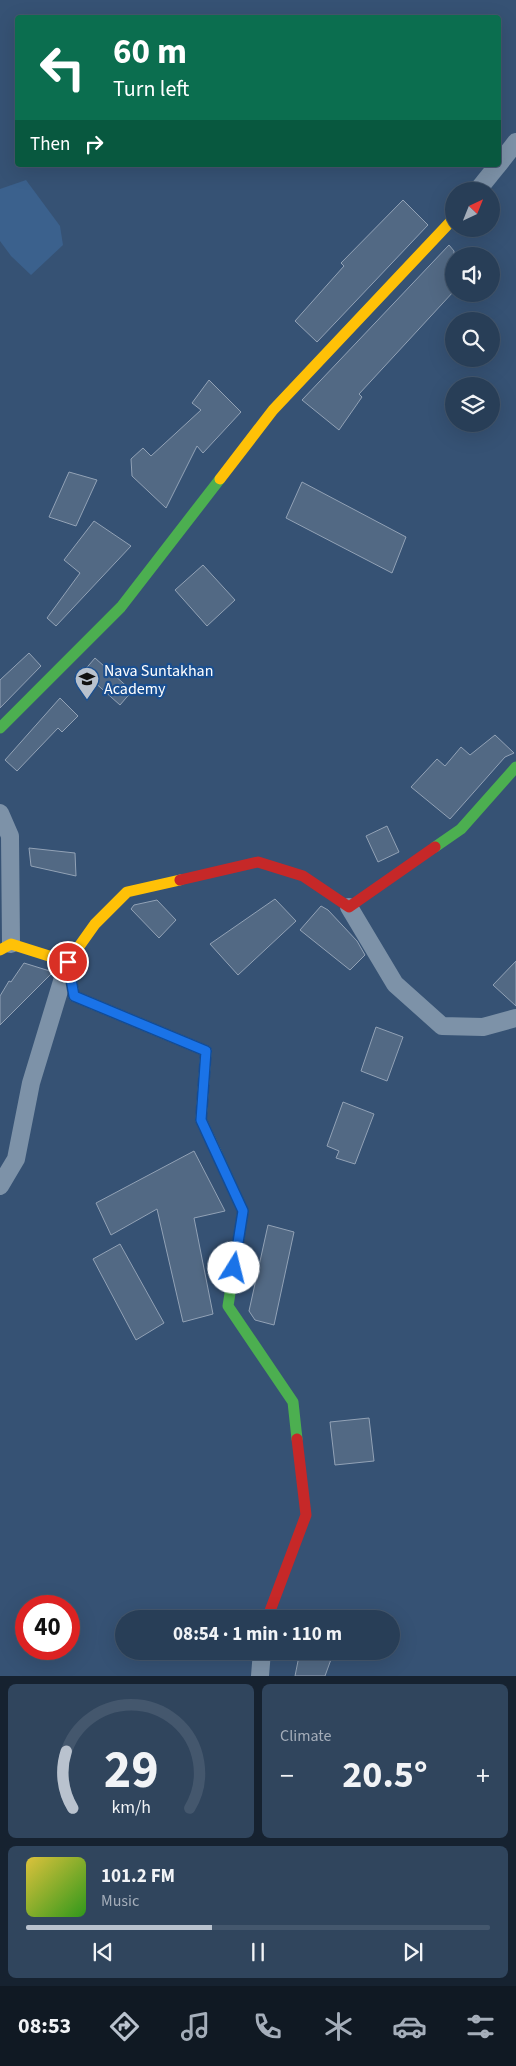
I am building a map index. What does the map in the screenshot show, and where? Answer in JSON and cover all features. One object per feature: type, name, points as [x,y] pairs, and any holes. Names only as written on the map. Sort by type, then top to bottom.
[{"type":"street","points":[[501,160],[516,142]]},
{"type":"street","points":[[484,182],[496,167]]},
{"type":"street","points":[[0,728],[121,606],[273,410],[445,228]]},
{"type":"street","points":[[349,907],[461,829],[516,767]]},
{"type":"street","points":[[0,813],[10,836],[6,947],[68,962]]},
{"type":"street","points":[[0,1186],[16,1159],[31,1083],[54,1013],[68,962],[95,924],[127,892],[258,862],[302,876],[349,907],[395,984],[442,1026],[483,1027],[516,1018]]},
{"type":"street","points":[[68,962],[74,996],[206,1051],[201,1120],[243,1211],[228,1306],[292,1402],[306,1515],[270,1610]]},
{"type":"street","points":[[260,1676],[261,1660]]},
{"type":"water","points":[[26,180],[60,226],[63,245],[31,275],[11,256],[0,241],[0,189]]},
{"type":"building","points":[[403,200],[428,225],[317,342],[295,321],[344,266],[341,263]]},
{"type":"building","points":[[445,249],[445,301],[359,394],[362,397],[339,430],[302,400]]},
{"type":"building","points":[[209,380],[241,412],[203,453],[197,446],[166,508],[132,476],[131,459],[143,448],[151,456],[201,410],[192,403]]},
{"type":"building","points":[[69,472],[97,480],[76,526],[49,517]]},
{"type":"building","points":[[302,482],[406,537],[392,573],[286,518]]},
{"type":"building","points":[[94,521],[131,546],[56,626],[47,618],[80,573],[64,560]]},
{"type":"building","points":[[203,565],[235,600],[207,626],[175,590]]},
{"type":"building","points":[[29,653],[41,666],[0,708],[0,680]]},
{"type":"building","points":[[95,658],[132,691],[120,705],[83,672]]},
{"type":"building","points":[[60,698],[78,716],[62,732],[58,728],[17,771],[5,760]]},
{"type":"building","points":[[495,735],[514,753],[505,757],[450,819],[411,787],[437,759],[445,766],[461,747],[470,755]]},
{"type":"building","points":[[387,826],[399,852],[378,862],[366,836]]},
{"type":"building","points":[[29,848],[75,853],[76,876],[31,866]]},
{"type":"building","points":[[275,899],[296,921],[238,975],[210,944]]},
{"type":"building","points":[[157,900],[176,920],[159,938],[131,909],[134,905]]},
{"type":"building","points":[[321,906],[328,910],[357,941],[365,955],[350,970],[300,930]]},
{"type":"building","points":[[516,961],[516,1006],[493,985]]},
{"type":"building","points":[[24,963],[53,972],[0,1025],[0,996],[9,981],[11,982]]},
{"type":"building","points":[[376,1027],[403,1037],[387,1081],[361,1071]]},
{"type":"building","points":[[343,1102],[374,1114],[355,1164],[336,1158],[339,1151],[327,1146]]},
{"type":"building","points":[[194,1151],[225,1211],[194,1218],[213,1314],[183,1322],[157,1209],[111,1235],[96,1203]]},
{"type":"building","points":[[268,1225],[294,1232],[274,1325],[255,1320],[249,1311]]},
{"type":"building","points":[[120,1244],[164,1323],[136,1340],[93,1259]]},
{"type":"building","points":[[369,1418],[374,1461],[335,1465],[330,1422]]},
{"type":"building","points":[[298,1660],[331,1660],[325,1676],[295,1676]]},
{"type":"traffic: fast","points":[[0,728],[121,607],[220,479]]},
{"type":"traffic: fast","points":[[435,847],[461,829],[516,767]]},
{"type":"traffic: fast","points":[[216,1152],[243,1211],[228,1306],[293,1402],[297,1439]]},
{"type":"traffic: slow","points":[[220,479],[273,410],[445,228]]},
{"type":"traffic: slow","points":[[180,880],[127,892],[95,924],[68,962],[74,996],[206,1051],[201,1120],[216,1152]]},
{"type":"traffic: slow","points":[[0,950],[11,944],[68,962]]},
{"type":"traffic: jam","points":[[180,880],[258,862],[303,876],[349,907],[435,847]]},
{"type":"traffic: jam","points":[[270,1610],[306,1515],[297,1439]]},
{"type":"place","name":"Nava Suntakhan Academy","points":[[87,700]]},
{"type":"route","points":[[68,962],[74,996],[206,1051],[201,1120],[243,1211],[234,1268]]}]
